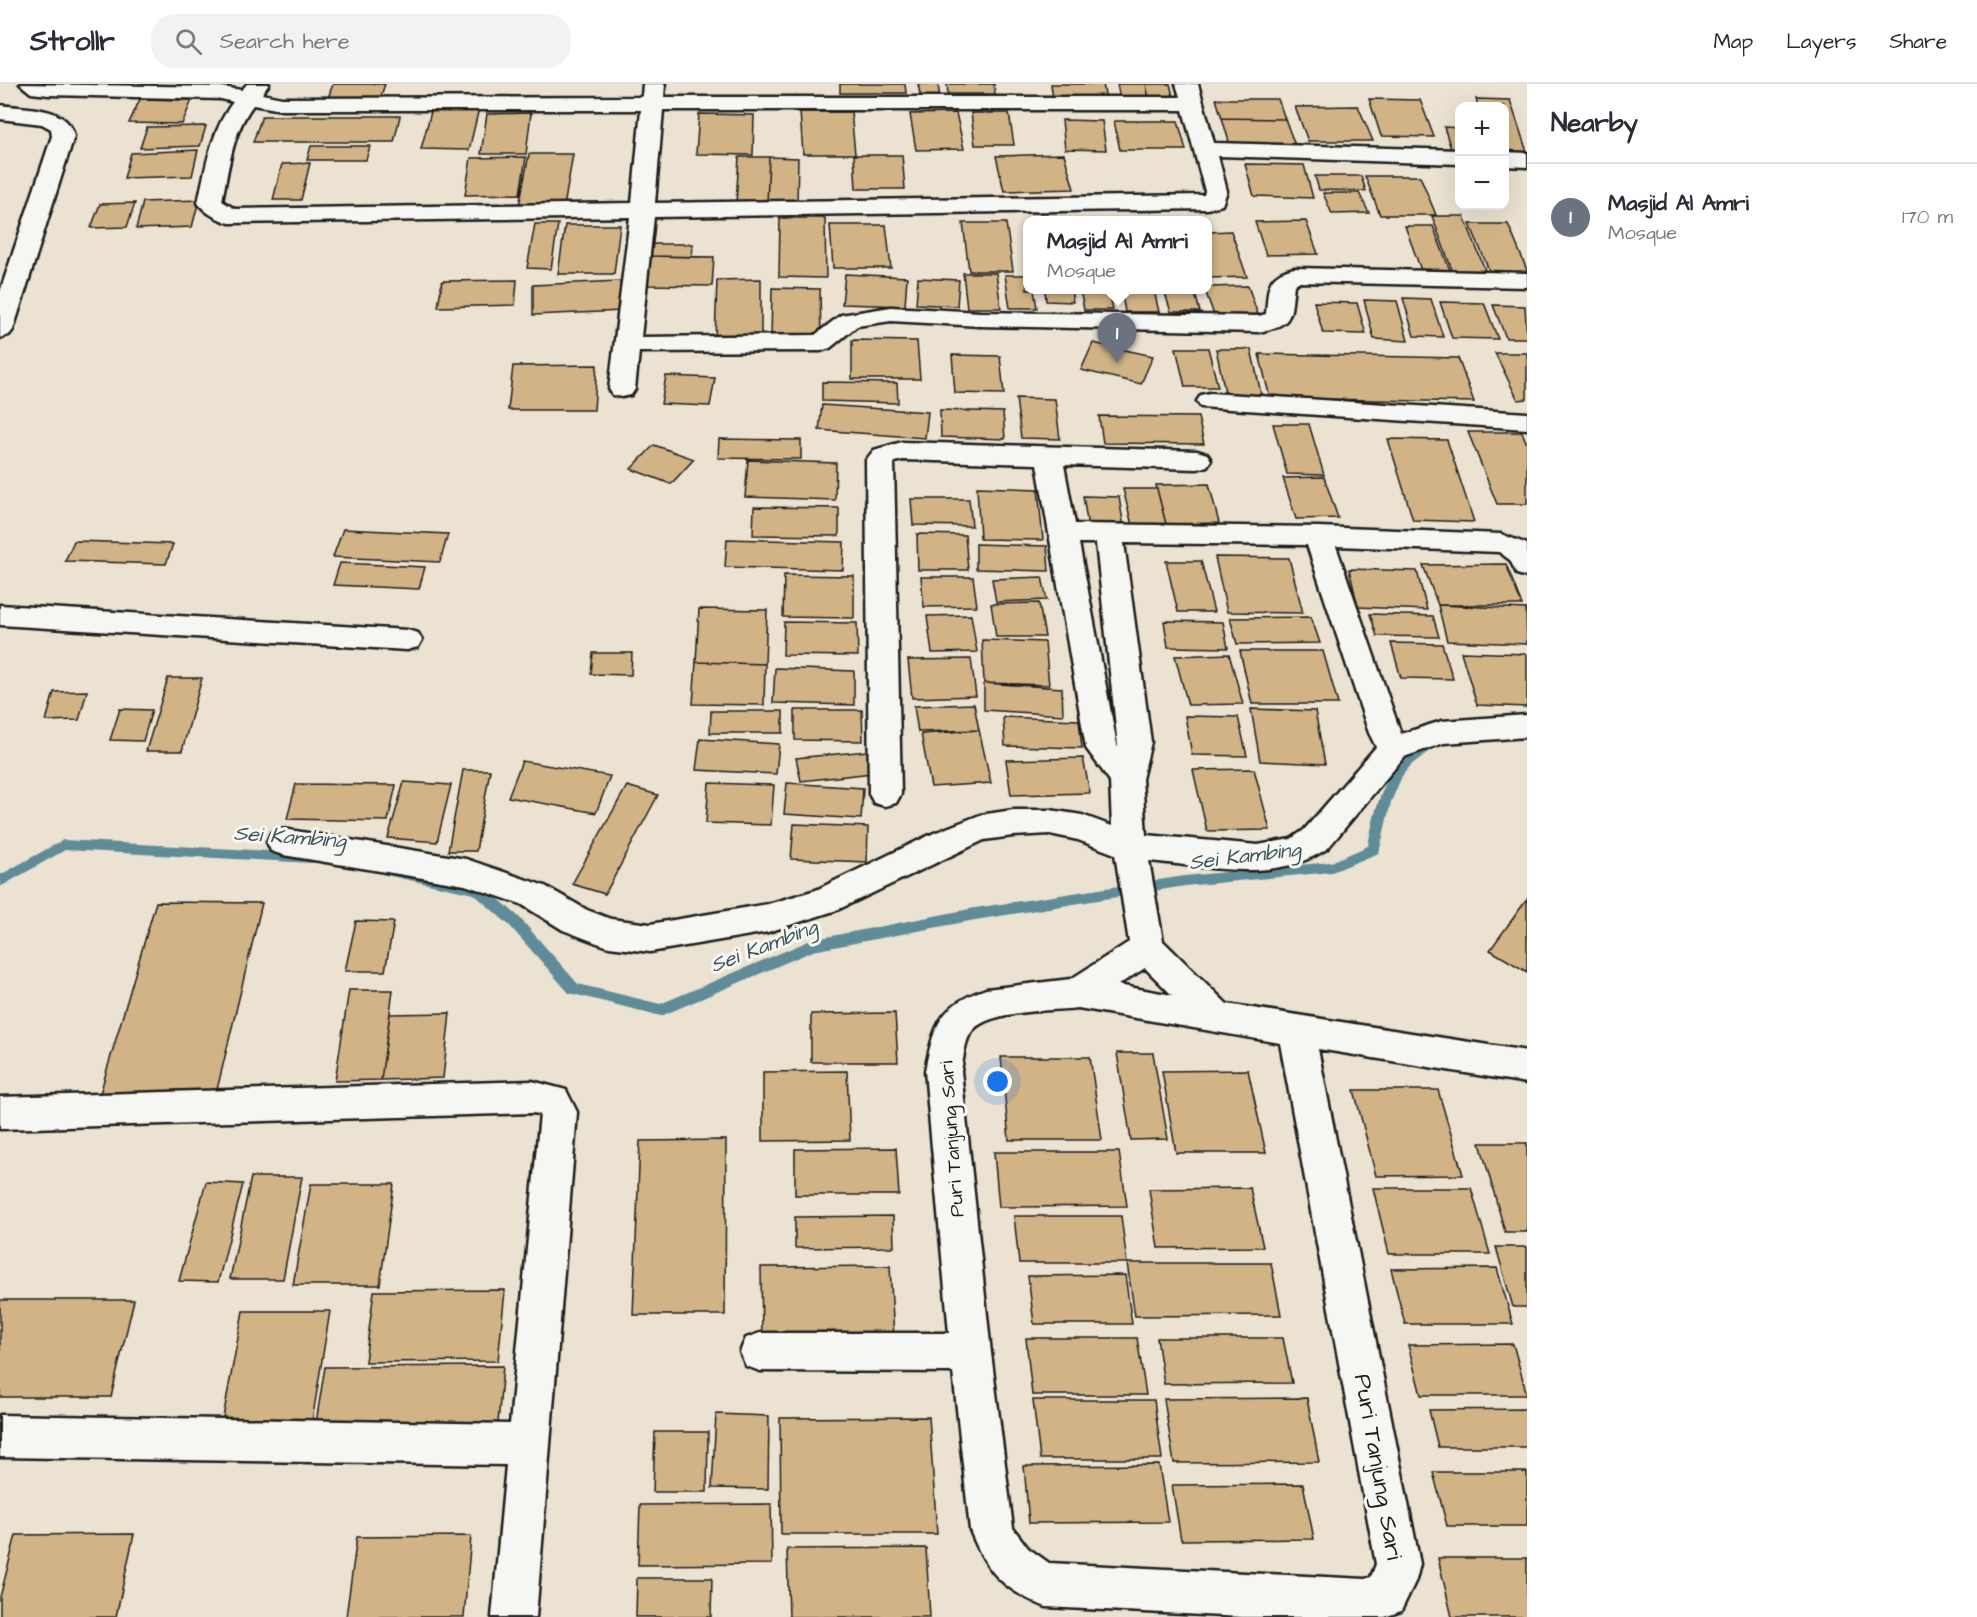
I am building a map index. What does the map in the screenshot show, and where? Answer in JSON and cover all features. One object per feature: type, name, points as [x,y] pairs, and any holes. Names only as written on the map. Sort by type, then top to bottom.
[{"type":"street","points":[[31,84],[49,90],[221,93],[252,91],[282,104],[653,94],[1190,93],[1216,191],[1214,200],[1207,202],[230,216],[210,203],[223,141],[233,117],[252,91]]},
{"type":"street","points":[[622,389],[629,345],[653,94]]},
{"type":"street","points":[[0,112],[48,118],[61,126],[63,136],[0,330]]},
{"type":"street","points":[[1206,149],[1455,157]]},
{"type":"street","points":[[1509,159],[1527,159]]},
{"type":"street","points":[[629,345],[821,343],[850,320],[891,314],[980,319],[1259,324],[1273,321],[1278,315],[1282,281],[1294,275],[1527,280]]},
{"type":"street","points":[[1210,401],[1527,421]]},
{"type":"street","points":[[885,794],[880,460],[884,456],[902,451],[1197,460]]},
{"type":"street","points":[[1049,456],[1102,748],[1126,779]]},
{"type":"street","points":[[1064,533],[1318,536],[1501,543],[1513,546],[1521,553],[1527,567]]},
{"type":"street","points":[[1109,533],[1135,742],[1126,779],[1133,859],[1145,935],[1215,1015]]},
{"type":"street","points":[[1318,536],[1385,733],[1393,750]]},
{"type":"street","points":[[0,615],[408,640]]},
{"type":"street","points":[[283,842],[466,872],[533,895],[575,920],[609,933],[651,938],[768,918],[825,902],[925,851],[980,828],[1013,823],[1050,822],[1082,828],[1133,859],[1258,858],[1300,850],[1317,839],[1393,750],[1442,732],[1527,726]]},
{"type":"street","points":[[1077,993],[1145,935]]},
{"type":"street","name":"Puri Tanjung Sari","points":[[1296,1031],[1398,1564],[1394,1580],[1385,1595],[1365,1601],[1046,1584],[1029,1578],[1006,1556],[996,1543],[992,1530],[970,1353],[943,1071],[950,1035],[961,1019],[986,1004],[1077,993],[1215,1015],[1296,1031],[1527,1067]]},
{"type":"street","points":[[0,1113],[532,1097],[553,1101],[559,1112],[514,1617]]},
{"type":"street","points":[[760,1352],[970,1353]]},
{"type":"street","points":[[0,1436],[530,1445]]},
{"type":"building","points":[[333,84],[385,84],[380,99],[328,98]]},
{"type":"building","points":[[840,84],[905,84],[906,93],[840,93]]},
{"type":"building","points":[[918,84],[938,84],[940,99],[921,99]]},
{"type":"building","points":[[947,84],[994,84],[995,94],[948,94]]},
{"type":"building","points":[[1051,84],[1103,84],[1106,100],[1053,99]]},
{"type":"building","points":[[1117,84],[1146,84],[1149,99],[1120,99]]},
{"type":"building","points":[[1146,84],[1170,84],[1174,100],[1149,99]]},
{"type":"building","points":[[140,99],[192,100],[182,124],[129,123]]},
{"type":"building","points":[[1216,99],[1278,99],[1285,119],[1222,118]]},
{"type":"building","points":[[1369,99],[1420,100],[1434,137],[1381,136]]},
{"type":"building","points":[[1476,99],[1510,100],[1527,152],[1527,159],[1509,158],[1509,102],[1477,102]]},
{"type":"building","points":[[1358,106],[1373,141],[1308,141],[1295,107]]},
{"type":"building","points":[[432,108],[479,108],[469,150],[421,149]]},
{"type":"building","points":[[800,112],[851,112],[855,154],[803,154]]},
{"type":"building","points":[[531,113],[526,154],[481,154],[487,114]]},
{"type":"building","points":[[956,113],[964,149],[916,150],[910,114]]},
{"type":"building","points":[[971,113],[1009,113],[1014,145],[975,145]]},
{"type":"building","points":[[699,114],[754,115],[753,155],[696,154]]},
{"type":"building","points":[[262,116],[400,116],[394,142],[253,142]]},
{"type":"building","points":[[1222,118],[1285,119],[1295,145],[1230,145]]},
{"type":"building","points":[[1062,120],[1102,121],[1106,150],[1065,149]]},
{"type":"building","points":[[1114,121],[1178,121],[1186,150],[1120,150]]},
{"type":"building","points":[[206,126],[200,146],[140,148],[147,127]]},
{"type":"building","points":[[1444,127],[1455,128],[1455,152],[1452,152]]},
{"type":"building","points":[[311,146],[370,146],[366,160],[307,160]]},
{"type":"building","points":[[198,150],[192,176],[124,178],[131,153]]},
{"type":"building","points":[[529,154],[573,154],[564,207],[519,206]]},
{"type":"building","points":[[1064,154],[1074,189],[1004,191],[996,156]]},
{"type":"building","points":[[854,155],[902,155],[905,189],[856,189]]},
{"type":"building","points":[[526,157],[520,194],[465,195],[471,158]]},
{"type":"building","points":[[739,157],[769,157],[767,204],[736,203]]},
{"type":"building","points":[[769,157],[798,158],[797,204],[767,204]]},
{"type":"building","points":[[310,163],[301,200],[273,200],[282,164]]},
{"type":"building","points":[[1245,164],[1304,165],[1313,198],[1254,196]]},
{"type":"building","points":[[1315,176],[1361,176],[1366,191],[1319,190]]},
{"type":"building","points":[[1365,176],[1420,176],[1436,215],[1380,215]]},
{"type":"building","points":[[1323,193],[1359,193],[1369,213],[1332,214]]},
{"type":"building","points":[[199,200],[192,227],[136,229],[143,202]]},
{"type":"building","points":[[135,203],[127,227],[91,228],[100,204]]},
{"type":"building","points":[[1432,216],[1464,216],[1487,275],[1454,275]]},
{"type":"building","points":[[780,218],[825,218],[826,278],[779,277]]},
{"type":"building","points":[[1306,221],[1318,254],[1266,255],[1255,222]]},
{"type":"building","points":[[963,223],[1006,223],[1013,271],[969,271]]},
{"type":"building","points":[[535,224],[558,224],[551,269],[527,268]]},
{"type":"building","points":[[1470,224],[1508,224],[1527,275],[1491,275]]},
{"type":"building","points":[[565,225],[620,225],[614,274],[558,274]]},
{"type":"building","points":[[830,225],[886,225],[891,268],[833,268]]},
{"type":"building","points":[[1405,226],[1433,226],[1451,273],[1422,273]]},
{"type":"building","points":[[1231,231],[1247,277],[1212,278],[1212,232]]},
{"type":"building","points":[[651,244],[693,244],[692,257],[649,256]]},
{"type":"building","points":[[649,256],[714,257],[712,286],[646,285]]},
{"type":"building","points":[[963,273],[996,273],[1001,308],[967,308]]},
{"type":"building","points":[[845,274],[907,277],[905,306],[842,304]]},
{"type":"building","points":[[1005,275],[1023,275],[1023,294],[1035,294],[1037,308],[1010,308]]},
{"type":"building","points":[[918,278],[959,280],[957,306],[916,304]]},
{"type":"building","points":[[761,279],[761,341],[715,341],[717,280]]},
{"type":"building","points":[[517,280],[515,305],[438,307],[442,281]]},
{"type":"building","points":[[620,281],[622,311],[533,315],[533,285]]},
{"type":"building","points":[[1248,286],[1258,315],[1214,315],[1206,294],[1212,294],[1212,287]]},
{"type":"building","points":[[772,288],[820,289],[821,341],[771,341]]},
{"type":"building","points":[[1045,294],[1072,294],[1073,302],[1046,301]]},
{"type":"building","points":[[1081,294],[1110,294],[1113,310],[1084,310]]},
{"type":"building","points":[[1122,294],[1155,294],[1159,312],[1125,312]]},
{"type":"building","points":[[1165,294],[1195,294],[1200,312],[1171,312]]},
{"type":"building","points":[[1403,298],[1431,299],[1443,337],[1414,336]]},
{"type":"building","points":[[1364,300],[1397,301],[1408,341],[1374,339]]},
{"type":"building","points":[[1314,302],[1357,303],[1366,334],[1323,333]]},
{"type":"building","points":[[1440,302],[1484,303],[1498,339],[1452,338]]},
{"type":"building","points":[[1493,305],[1525,306],[1527,338],[1506,338]]},
{"type":"building","points":[[852,340],[917,341],[920,379],[852,379]]},
{"type":"building","points":[[1093,343],[1153,356],[1141,384],[1081,370]]},
{"type":"building","points":[[1176,348],[1208,348],[1218,387],[1185,387]]},
{"type":"building","points":[[1216,349],[1251,349],[1262,398],[1226,397]]},
{"type":"building","points":[[1495,353],[1527,353],[1527,399],[1518,400]]},
{"type":"building","points":[[1259,354],[1458,358],[1474,402],[1270,398]]},
{"type":"building","points":[[952,355],[1000,356],[1004,394],[955,393]]},
{"type":"building","points":[[597,365],[594,410],[508,410],[513,366]]},
{"type":"building","points":[[666,376],[715,378],[710,406],[661,404]]},
{"type":"building","points":[[822,382],[897,383],[898,403],[822,401]]},
{"type":"building","points":[[1016,398],[1055,399],[1060,439],[1021,438]]},
{"type":"building","points":[[822,405],[928,412],[925,438],[819,430]]},
{"type":"building","points":[[940,410],[1003,412],[1005,439],[941,437]]},
{"type":"building","points":[[1099,416],[1198,417],[1204,444],[1103,443]]},
{"type":"building","points":[[1273,424],[1309,424],[1324,475],[1287,474]]},
{"type":"building","points":[[1468,432],[1522,432],[1527,444],[1527,504],[1497,504]]},
{"type":"building","points":[[719,439],[801,440],[801,459],[718,458]]},
{"type":"building","points":[[1388,439],[1447,440],[1474,522],[1413,520]]},
{"type":"building","points":[[654,445],[694,459],[671,484],[631,469]]},
{"type":"building","points":[[748,460],[836,463],[835,500],[745,497]]},
{"type":"building","points":[[1324,477],[1338,518],[1296,519],[1283,478]]},
{"type":"building","points":[[1209,484],[1219,523],[1166,524],[1156,485]]},
{"type":"building","points":[[977,487],[1038,489],[1043,540],[980,539]]},
{"type":"building","points":[[1123,489],[1157,489],[1166,524],[1132,525]]},
{"type":"building","points":[[1083,496],[1119,497],[1124,528],[1088,527]]},
{"type":"building","points":[[911,499],[969,499],[972,526],[913,525]]},
{"type":"building","points":[[754,507],[839,508],[839,536],[753,535]]},
{"type":"building","points":[[343,529],[448,534],[440,562],[333,557]]},
{"type":"building","points":[[917,534],[965,535],[968,570],[918,570]]},
{"type":"building","points":[[727,539],[844,542],[843,570],[725,567]]},
{"type":"building","points":[[74,541],[173,544],[166,564],[65,561]]},
{"type":"building","points":[[976,544],[1047,546],[1049,571],[976,569]]},
{"type":"building","points":[[1215,557],[1289,558],[1303,613],[1227,612]]},
{"type":"building","points":[[1166,561],[1201,561],[1214,612],[1178,612]]},
{"type":"building","points":[[340,563],[425,567],[419,589],[333,585]]},
{"type":"building","points":[[1506,564],[1522,605],[1438,605],[1423,565]]},
{"type":"building","points":[[1349,569],[1417,571],[1427,610],[1358,607]]},
{"type":"building","points":[[784,575],[854,576],[854,618],[783,617]]},
{"type":"building","points":[[921,577],[973,577],[977,606],[924,607]]},
{"type":"building","points":[[1042,577],[1047,600],[996,602],[992,579]]},
{"type":"building","points":[[1039,603],[1045,637],[996,637],[991,604]]},
{"type":"building","points":[[1438,605],[1526,609],[1527,644],[1447,641]]},
{"type":"building","points":[[699,609],[767,610],[765,664],[696,662]]},
{"type":"building","points":[[1370,614],[1433,616],[1439,637],[1377,636]]},
{"type":"building","points":[[971,615],[977,652],[932,653],[927,616]]},
{"type":"building","points":[[1311,617],[1320,643],[1237,644],[1230,618]]},
{"type":"building","points":[[1164,621],[1223,622],[1228,648],[1168,647]]},
{"type":"building","points":[[784,622],[857,623],[858,656],[783,655]]},
{"type":"building","points":[[982,640],[1045,642],[1049,685],[984,683]]},
{"type":"building","points":[[1391,643],[1442,644],[1453,679],[1401,678]]},
{"type":"building","points":[[1240,651],[1323,651],[1338,704],[1252,704]]},
{"type":"building","points":[[1461,652],[1527,654],[1527,707],[1477,705]]},
{"type":"building","points":[[593,653],[632,653],[631,675],[591,674]]},
{"type":"building","points":[[1229,654],[1243,704],[1188,705],[1175,656]]},
{"type":"building","points":[[971,659],[976,696],[912,698],[908,660]]},
{"type":"building","points":[[696,662],[765,664],[764,705],[693,704]]},
{"type":"building","points":[[775,668],[854,671],[854,705],[773,703]]},
{"type":"building","points":[[168,678],[202,678],[182,751],[146,751]]},
{"type":"building","points":[[984,683],[1062,688],[1063,715],[984,710]]},
{"type":"building","points":[[87,691],[79,720],[46,721],[54,692]]},
{"type":"building","points":[[974,704],[979,730],[918,732],[914,706]]},
{"type":"building","points":[[120,709],[152,710],[143,741],[110,740]]},
{"type":"building","points":[[1251,709],[1315,711],[1325,764],[1260,761]]},
{"type":"building","points":[[795,710],[862,710],[863,741],[795,740]]},
{"type":"building","points":[[711,711],[783,711],[783,733],[710,733]]},
{"type":"building","points":[[1185,716],[1238,717],[1247,756],[1192,755]]},
{"type":"building","points":[[1003,717],[1079,720],[1082,748],[1005,746]]},
{"type":"building","points":[[979,730],[991,783],[931,787],[921,734]]},
{"type":"building","points":[[700,739],[779,744],[776,774],[696,770]]},
{"type":"building","points":[[867,751],[872,773],[801,781],[796,758]]},
{"type":"building","points":[[1083,758],[1090,793],[1011,795],[1006,760]]},
{"type":"building","points":[[522,761],[610,776],[596,813],[508,797]]},
{"type":"building","points":[[1254,769],[1270,830],[1207,831],[1193,770]]},
{"type":"building","points":[[463,770],[490,770],[476,851],[448,851]]},
{"type":"building","points":[[404,782],[451,785],[437,842],[388,838]]},
{"type":"building","points":[[709,783],[774,785],[771,825],[706,823]]},
{"type":"building","points":[[787,783],[863,788],[861,819],[784,814]]},
{"type":"building","points":[[296,784],[396,785],[388,821],[287,819]]},
{"type":"building","points":[[627,786],[658,795],[605,894],[572,884]]},
{"type":"building","points":[[794,824],[868,827],[867,862],[791,859]]},
{"type":"building","points":[[1527,899],[1527,972],[1490,950]]},
{"type":"building","points":[[156,902],[262,903],[215,1098],[99,1097]]},
{"type":"building","points":[[356,921],[394,922],[385,971],[345,971]]},
{"type":"building","points":[[349,990],[393,990],[381,1080],[335,1081]]},
{"type":"building","points":[[450,1013],[443,1078],[381,1080],[390,1014]]},
{"type":"building","points":[[895,1013],[898,1062],[811,1062],[811,1014]]},
{"type":"building","points":[[1117,1053],[1153,1053],[1168,1139],[1131,1140]]},
{"type":"building","points":[[1001,1057],[1090,1057],[1102,1140],[1009,1140]]},
{"type":"building","points":[[1248,1070],[1266,1153],[1176,1153],[1162,1071]]},
{"type":"building","points":[[847,1071],[850,1140],[763,1141],[763,1072]]},
{"type":"building","points":[[1354,1090],[1438,1090],[1463,1175],[1376,1176]]},
{"type":"building","points":[[726,1140],[725,1315],[633,1315],[640,1141]]},
{"type":"building","points":[[1480,1143],[1527,1143],[1527,1232],[1505,1232]]},
{"type":"building","points":[[896,1148],[899,1195],[795,1195],[795,1149]]},
{"type":"building","points":[[994,1152],[1119,1152],[1127,1206],[999,1207]]},
{"type":"building","points":[[251,1177],[302,1177],[283,1279],[230,1279]]},
{"type":"building","points":[[206,1182],[243,1184],[218,1282],[179,1281]]},
{"type":"building","points":[[311,1184],[394,1184],[380,1285],[293,1285]]},
{"type":"building","points":[[1250,1188],[1263,1247],[1158,1248],[1149,1189]]},
{"type":"building","points":[[1373,1188],[1471,1188],[1490,1254],[1389,1254]]},
{"type":"building","points":[[893,1216],[894,1247],[795,1248],[795,1217]]},
{"type":"building","points":[[1014,1216],[1121,1216],[1127,1263],[1019,1263]]},
{"type":"building","points":[[1496,1247],[1527,1247],[1527,1307],[1513,1307]]},
{"type":"building","points":[[1127,1263],[1271,1263],[1281,1315],[1135,1316]]},
{"type":"building","points":[[890,1266],[894,1338],[762,1338],[761,1267]]},
{"type":"building","points":[[1497,1268],[1513,1324],[1405,1324],[1391,1269]]},
{"type":"building","points":[[1125,1275],[1132,1324],[1034,1324],[1028,1276]]},
{"type":"building","points":[[505,1290],[498,1361],[365,1362],[374,1291]]},
{"type":"building","points":[[0,1300],[134,1300],[111,1397],[0,1397]]},
{"type":"building","points":[[243,1311],[330,1311],[311,1427],[221,1428]]},
{"type":"building","points":[[1026,1338],[1137,1338],[1146,1395],[1032,1395]]},
{"type":"building","points":[[1157,1338],[1283,1338],[1292,1383],[1164,1384]]},
{"type":"building","points":[[1513,1344],[1527,1395],[1421,1395],[1408,1345]]},
{"type":"building","points":[[503,1366],[497,1434],[314,1435],[325,1367]]},
{"type":"building","points":[[1307,1398],[1319,1462],[1174,1463],[1164,1399]]},
{"type":"building","points":[[1033,1400],[1154,1400],[1162,1459],[1040,1459]]},
{"type":"building","points":[[1527,1409],[1527,1447],[1438,1447],[1429,1410]]},
{"type":"building","points":[[716,1414],[769,1416],[768,1489],[712,1488]]},
{"type":"building","points":[[929,1417],[937,1534],[781,1534],[780,1418]]},
{"type":"building","points":[[655,1432],[708,1432],[707,1492],[653,1492]]},
{"type":"building","points":[[1159,1465],[1168,1522],[1029,1523],[1024,1466]]},
{"type":"building","points":[[1433,1472],[1527,1472],[1527,1526],[1447,1526]]},
{"type":"building","points":[[1303,1484],[1314,1539],[1181,1540],[1172,1485]]},
{"type":"building","points":[[771,1504],[772,1564],[638,1565],[640,1505]]},
{"type":"building","points":[[134,1534],[116,1617],[0,1617],[0,1597],[16,1535]]},
{"type":"building","points":[[471,1536],[464,1617],[346,1617],[357,1537]]},
{"type":"building","points":[[926,1548],[930,1617],[789,1617],[787,1549]]},
{"type":"building","points":[[1438,1558],[1527,1558],[1527,1617],[1452,1617]]},
{"type":"building","points":[[637,1578],[712,1578],[711,1617],[636,1617]]},
{"type":"waterway","name":"Sei Kambing","points":[[386,870],[478,889],[514,921],[574,989],[661,1010],[811,946],[975,914],[1086,896],[1185,881],[1332,867],[1374,849],[1380,817],[1397,773],[1419,751],[1434,743]]},
{"type":"waterway","name":"Sei Kambing","points":[[0,882],[63,845],[311,858]]},
{"type":"place","name":"Masjid Al Amri","points":[[1117,363]]}]
